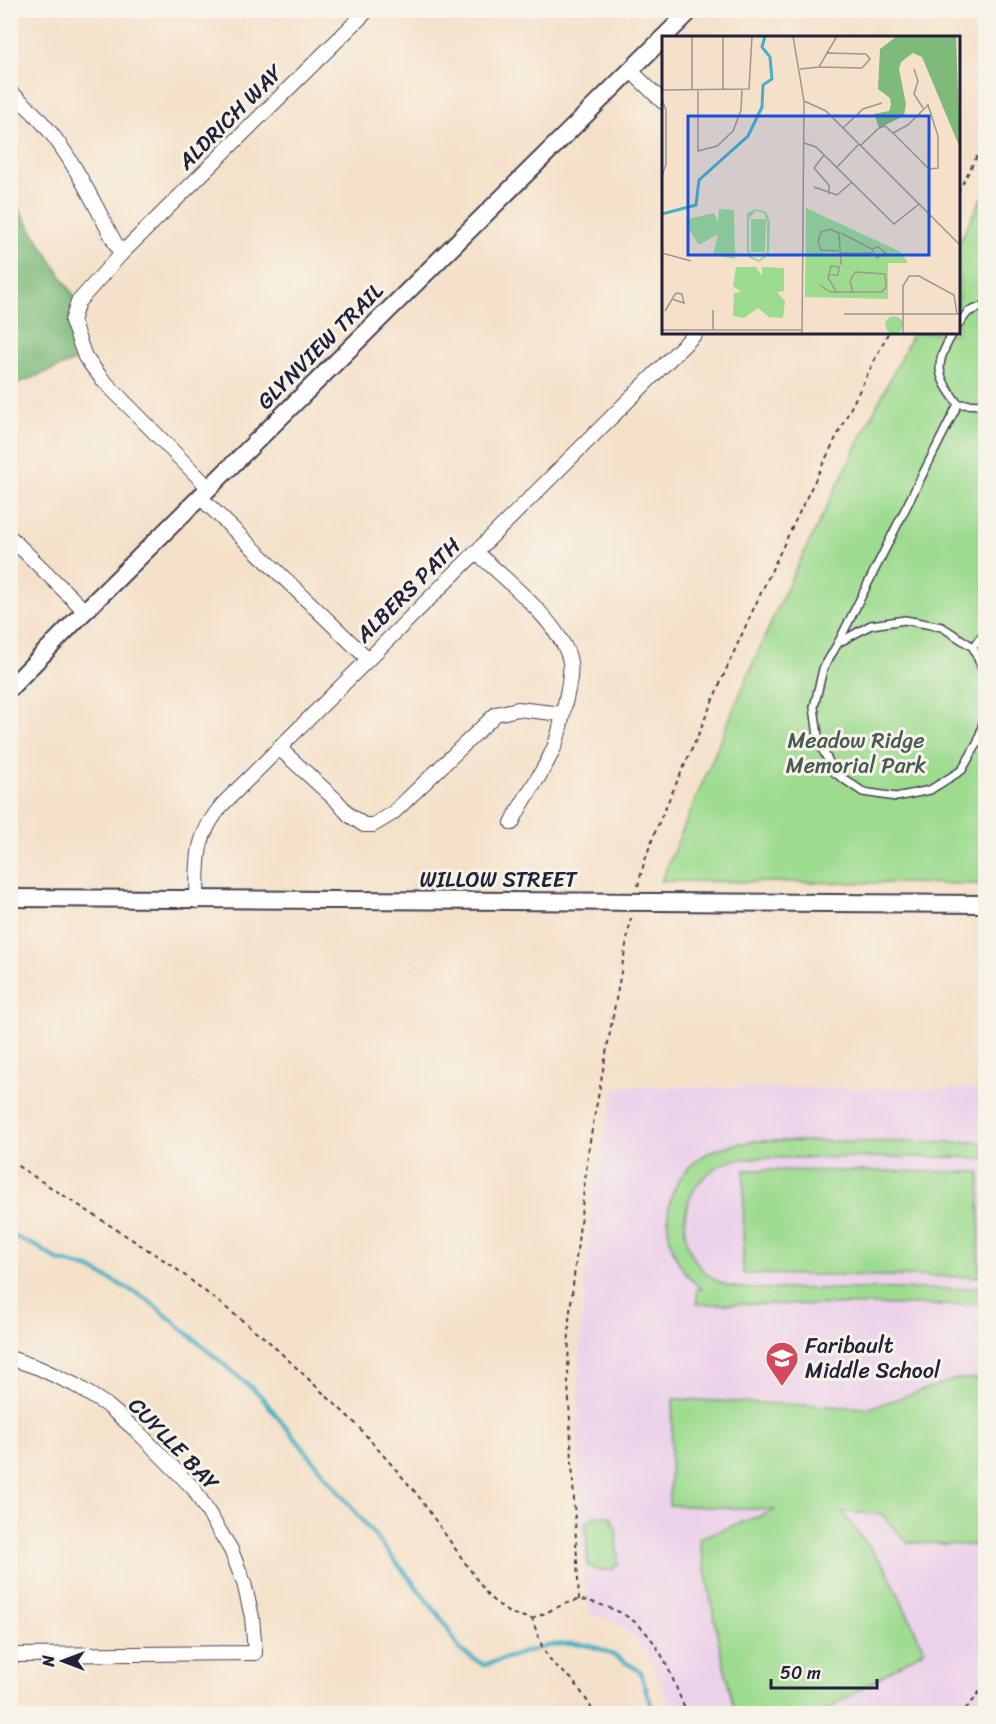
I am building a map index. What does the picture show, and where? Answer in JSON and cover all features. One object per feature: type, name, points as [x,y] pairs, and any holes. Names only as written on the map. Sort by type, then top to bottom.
[{"type":"street","name":"ALDRICH WAY","points":[[368,10],[121,254],[78,302],[72,321],[85,357],[102,379],[205,493],[368,659]]},
{"type":"street","name":"GLYNVIEW TRAIL","points":[[665,36],[691,10]]},
{"type":"street","name":"GLYNVIEW TRAIL","points":[[10,688],[662,39]]},
{"type":"street","points":[[630,70],[662,101]]},
{"type":"street","points":[[10,92],[48,126],[65,150],[121,254]]},
{"type":"street","name":"ALBERS PATH","points":[[197,901],[198,850],[203,833],[222,805],[695,334]]},
{"type":"street","points":[[10,537],[85,611]]},
{"type":"street","points":[[476,552],[531,603],[561,640],[570,661],[571,674],[554,748],[542,773],[522,800],[512,823]]},
{"type":"street","points":[[279,748],[336,800],[349,815],[364,825],[373,825],[393,813],[496,714],[518,709],[562,714]]},
{"type":"street","name":"WILLOW STREET","points":[[10,898],[197,901],[986,904]]},
{"type":"street","name":"CUYLLE BAY","points":[[10,1358],[39,1368],[75,1385],[108,1406],[138,1432],[194,1489],[231,1551],[244,1583],[252,1617],[255,1653],[10,1655]]},
{"type":"lane","points":[[960,322],[968,312],[986,305]]},
{"type":"lane","points":[[953,334],[940,361],[941,381],[958,404]]},
{"type":"lane","points":[[958,404],[986,405]]},
{"type":"lane","points":[[958,404],[838,644],[823,669],[814,707],[819,743],[835,773],[863,792],[896,797],[930,790],[962,770],[978,742],[986,711]]},
{"type":"lane","points":[[838,644],[870,625],[905,620],[942,627],[973,647],[985,675],[986,695]]},
{"type":"lane","points":[[973,647],[986,631]]},
{"type":"path","points":[[960,188],[986,139]]},
{"type":"path","points":[[579,1600],[569,1403],[569,1320],[589,1146],[642,868],[771,568],[888,334]]},
{"type":"path","points":[[10,1161],[170,1264],[266,1339],[356,1424],[417,1494],[489,1597],[509,1613],[532,1619],[579,1600],[618,1611],[647,1632],[661,1653],[687,1713]]},
{"type":"path","points":[[532,1619],[543,1649],[553,1664],[573,1680],[593,1713]]},
{"type":"path","points":[[958,1713],[969,1707],[976,1699],[986,1680]]},
{"type":"shaded area","name":"Faribault Middle School","points":[[615,1087],[985,1089],[985,1713],[673,1713],[646,1651],[629,1632],[607,1619],[591,1614],[585,1585],[580,1503],[578,1432],[580,1341],[595,1186]]},
{"type":"green space","points":[[10,196],[78,302],[74,311],[85,357],[11,386]]},
{"type":"green space","name":"Meadow Ridge Memorial Park","points":[[985,196],[985,884],[661,881],[786,589],[913,334],[960,334],[960,241],[981,199]]},
{"type":"green space","points":[[754,1141],[981,1142],[985,1143],[985,1160],[963,1157],[755,1158],[721,1165],[698,1184],[685,1215],[685,1232],[689,1248],[697,1263],[710,1276],[729,1286],[753,1289],[959,1289],[985,1286],[985,1302],[960,1305],[697,1304],[697,1289],[702,1289],[687,1275],[670,1240],[668,1221],[670,1202],[677,1184],[688,1168],[705,1155],[723,1147]]},
{"type":"green space","points":[[744,1170],[980,1172],[979,1277],[743,1274]]},
{"type":"green space","points":[[956,1379],[985,1379],[985,1546],[907,1542],[881,1514],[842,1512],[887,1570],[924,1650],[818,1714],[735,1713],[699,1538],[776,1510],[669,1505],[673,1399],[870,1408]]},
{"type":"green space","points":[[595,1516],[611,1516],[616,1529],[618,1563],[612,1570],[599,1570],[588,1566],[586,1523]]},
{"type":"waterway","points":[[10,1235],[38,1247],[57,1260],[89,1268],[147,1299],[259,1394],[411,1580],[443,1621],[460,1650],[484,1665],[558,1644],[588,1645],[603,1650],[640,1671],[654,1714]]},
{"type":"place","name":"Faribault Middle School","points":[[782,1387]]}]
